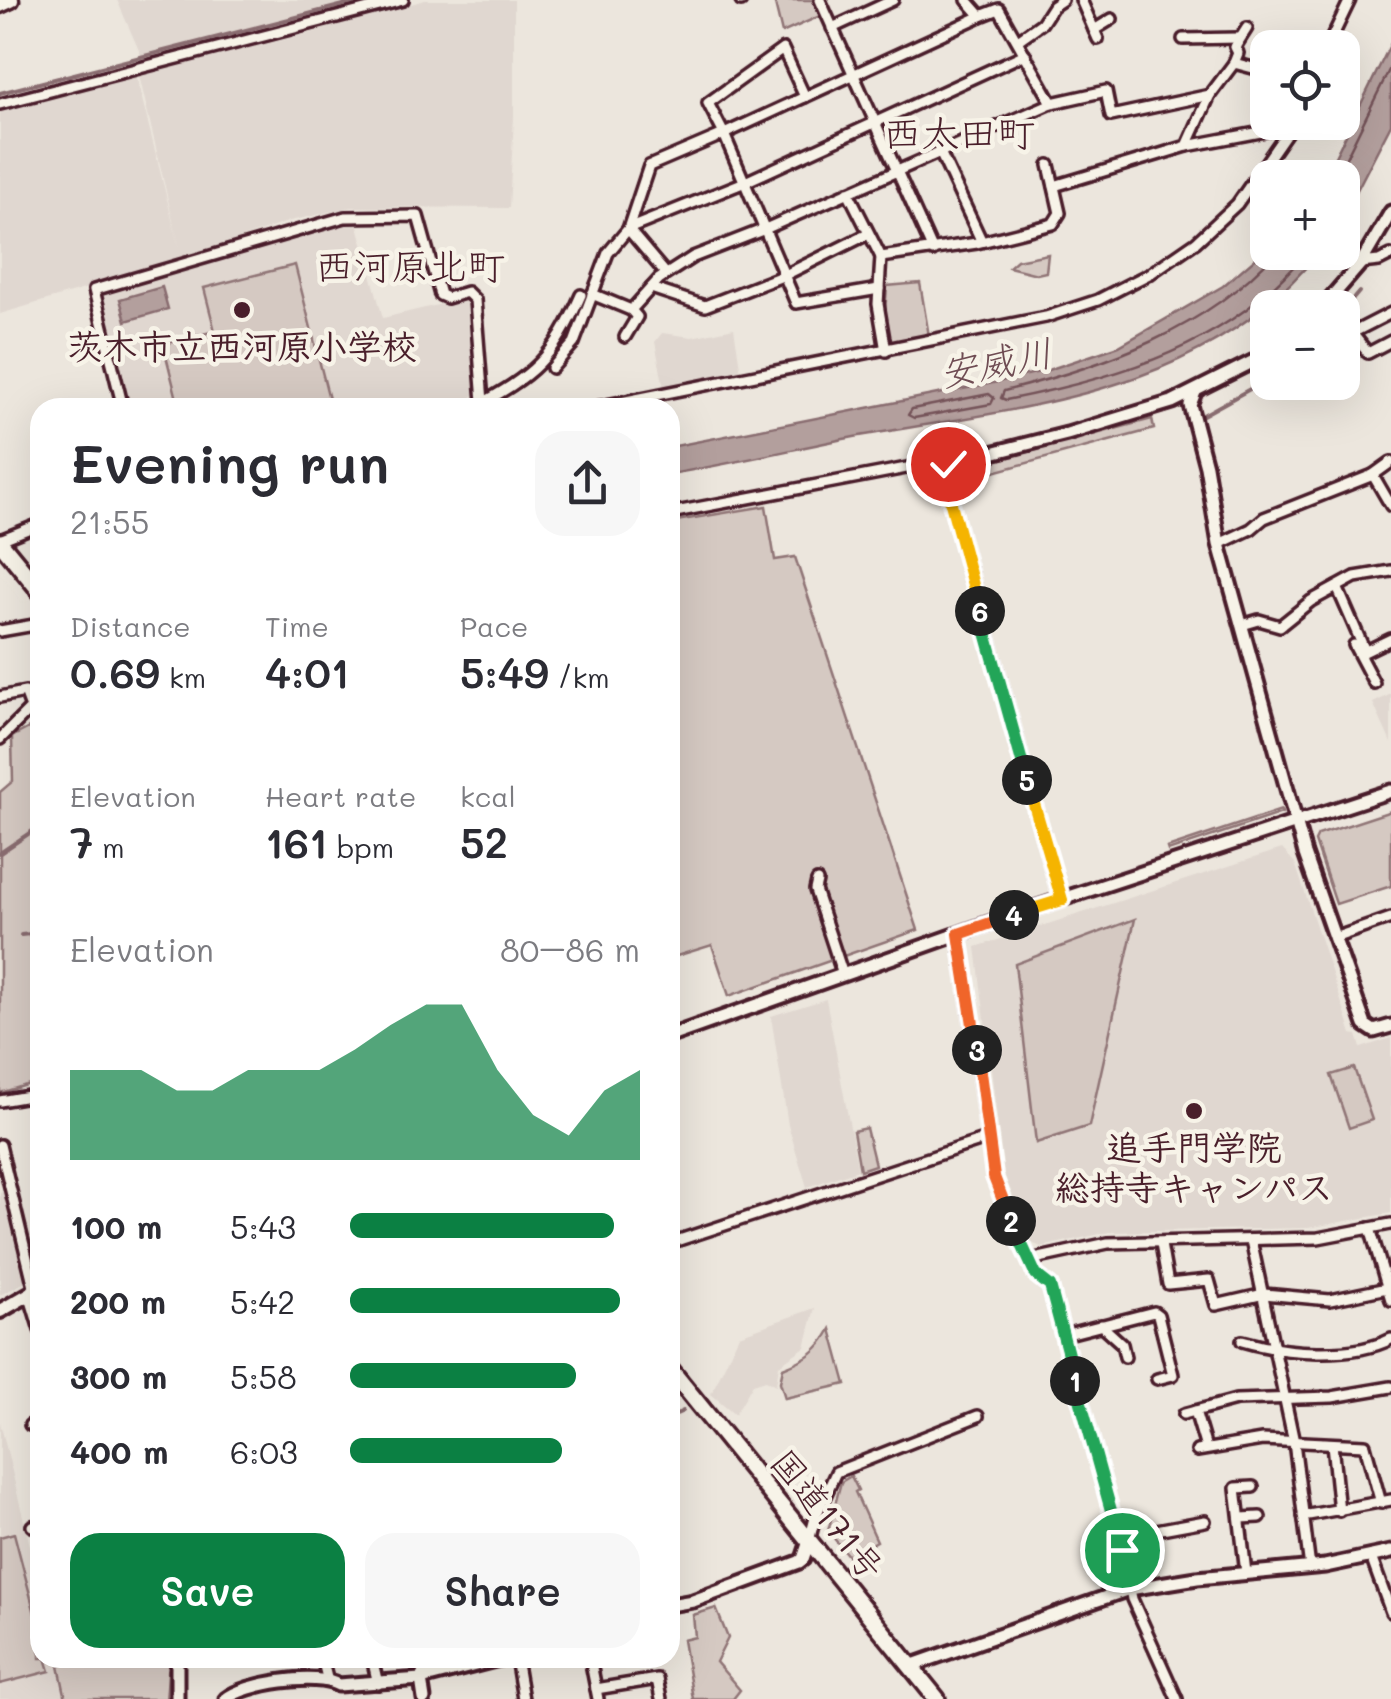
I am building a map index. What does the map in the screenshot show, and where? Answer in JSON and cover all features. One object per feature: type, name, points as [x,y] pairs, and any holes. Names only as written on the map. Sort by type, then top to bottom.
[{"type":"highway","points":[[4,545],[30,578]]},
{"type":"highway","name":"国道171号","points":[[680,1382],[937,1699]]},
{"type":"main road","points":[[0,5],[12,0]]},
{"type":"main road","points":[[0,1311],[30,1293]]},
{"type":"street","points":[[0,104],[403,0]]},
{"type":"street","points":[[820,0],[933,251]]},
{"type":"street","points":[[832,28],[893,0]]},
{"type":"street","points":[[967,0],[981,16]]},
{"type":"street","points":[[1081,0],[1096,35],[1112,19]]},
{"type":"street","points":[[1336,30],[1350,0]]},
{"type":"street","points":[[1018,40],[1042,22],[1058,1]]},
{"type":"street","points":[[489,398],[537,367],[560,340],[608,253],[628,229],[649,166],[1000,9],[1052,103]]},
{"type":"street","points":[[1187,146],[1210,94],[1234,63],[1238,38],[1246,28]]},
{"type":"street","points":[[1183,39],[1238,38]]},
{"type":"street","points":[[806,97],[783,49],[708,103],[796,302],[880,289]]},
{"type":"street","points":[[628,229],[745,182],[1025,54]]},
{"type":"street","points":[[1234,63],[1250,67]]},
{"type":"street","points":[[632,310],[666,274],[694,257],[1052,103],[1106,91],[1111,116],[1210,94]]},
{"type":"street","points":[[1054,186],[1187,146],[1250,134]]},
{"type":"street","points":[[642,398],[1046,318],[1098,300],[1151,273],[1196,242],[1237,204],[1281,140]]},
{"type":"street","points":[[939,150],[980,240]]},
{"type":"street","points":[[881,257],[933,251],[1052,224],[1060,213],[1049,164]]},
{"type":"street","points":[[1102,172],[1105,183]]},
{"type":"street","points":[[848,192],[881,257],[878,304],[886,350]]},
{"type":"street","points":[[1338,290],[1361,263],[1391,212]]},
{"type":"street","points":[[120,398],[94,290],[316,225],[365,215],[418,216],[440,294],[447,298],[467,292],[476,300],[483,398]]},
{"type":"street","points":[[628,229],[666,274]]},
{"type":"street","points":[[651,288],[704,306],[785,275],[868,234]]},
{"type":"street","points":[[1361,263],[1391,255]]},
{"type":"street","points":[[586,294],[632,310],[637,317],[625,337]]},
{"type":"street","points":[[552,368],[574,343],[586,294]]},
{"type":"street","points":[[1360,328],[1391,313]]},
{"type":"street","points":[[1360,346],[1368,353],[1391,341]]},
{"type":"street","points":[[680,511],[938,462],[948,464],[1068,434],[1194,392],[1250,363]]},
{"type":"street","points":[[1194,392],[1190,405],[1220,544],[1296,824],[1365,1025],[1374,1031],[1391,1026]]},
{"type":"street","points":[[1220,544],[1264,518],[1373,474],[1391,462]]},
{"type":"street","points":[[948,464],[942,470],[1062,900]]},
{"type":"street","points":[[1373,474],[1391,506]]},
{"type":"street","points":[[4,545],[30,530]]},
{"type":"street","points":[[1242,625],[1260,620],[1280,626],[1336,586],[1361,574],[1391,571]]},
{"type":"street","points":[[1336,586],[1374,683]]},
{"type":"street","points":[[0,632],[30,626]]},
{"type":"street","points":[[1359,650],[1391,639]]},
{"type":"street","points":[[0,697],[25,692],[30,700]]},
{"type":"street","points":[[0,739],[30,712]]},
{"type":"street","points":[[680,1032],[959,934],[1391,791]]},
{"type":"street","points":[[818,882],[816,890],[843,975]]},
{"type":"street","points":[[1334,938],[1388,919],[1391,934]]},
{"type":"street","points":[[959,934],[994,1177],[1036,1275],[1050,1286],[1118,1537],[1128,1589],[1177,1699]]},
{"type":"street","points":[[0,1102],[30,1096]]},
{"type":"street","points":[[680,1240],[989,1138]]},
{"type":"street","points":[[0,1145],[30,1270]]},
{"type":"street","points":[[1030,1260],[1108,1243],[1318,1238],[1391,1224]]},
{"type":"street","points":[[1370,1228],[1391,1300]]},
{"type":"street","points":[[1251,1240],[1294,1442],[1310,1568]]},
{"type":"street","points":[[1160,1244],[1168,1284],[1209,1280],[1216,1305],[1264,1294],[1330,1300],[1387,1288]]},
{"type":"street","points":[[1064,1335],[1154,1312],[1158,1314],[1173,1375],[1157,1379]]},
{"type":"street","points":[[1102,1324],[1122,1344],[1125,1357]]},
{"type":"street","points":[[1242,1341],[1307,1353],[1375,1345],[1391,1339]]},
{"type":"street","points":[[1304,1516],[1386,1502],[1365,1445],[1262,1440],[1202,1449],[1190,1413],[1236,1400],[1348,1396],[1391,1387]]},
{"type":"street","points":[[680,1603],[800,1562],[815,1518],[839,1470],[978,1416]]},
{"type":"street","points":[[1332,1444],[1340,1511]]},
{"type":"street","points":[[1246,1573],[1236,1488],[1253,1487]]},
{"type":"street","points":[[1241,1518],[1260,1516]]},
{"type":"street","points":[[1118,1537],[1205,1521]]},
{"type":"street","points":[[910,1666],[1128,1589],[1310,1568],[1391,1552]]},
{"type":"street","points":[[1371,1557],[1391,1612]]},
{"type":"street","points":[[177,1668],[177,1699]]},
{"type":"street","points":[[325,1668],[327,1678]]},
{"type":"street","points":[[374,1668],[378,1684]]},
{"type":"street","points":[[423,1668],[424,1699]]},
{"type":"street","points":[[226,1699],[240,1689],[327,1678],[338,1685],[378,1684],[464,1668]]},
{"type":"street","points":[[518,1668],[523,1699]]},
{"type":"street","points":[[592,1668],[597,1694],[657,1679],[661,1699]]},
{"type":"shaded area","points":[[117,0],[360,0],[312,17],[144,62]]},
{"type":"shaded area","points":[[425,0],[514,0],[509,208],[352,207],[290,221],[181,260],[0,314],[0,108],[136,75],[179,247],[139,75]]},
{"type":"shaded area","points":[[774,0],[813,0],[820,16],[782,33]]},
{"type":"shaded area","name":"茨木市立西河原小学校","points":[[357,222],[383,318],[463,299],[470,301],[477,393],[470,398],[127,398],[100,295],[321,229]]},
{"type":"shaded area","points":[[1048,254],[1046,272],[1037,274],[1009,267],[1017,260]]},
{"type":"shaded area","points":[[295,265],[329,398],[177,398],[163,344],[215,331],[204,288]]},
{"type":"shaded area","points":[[920,283],[929,336],[891,345],[885,313],[887,286]]},
{"type":"shaded area","points":[[734,328],[741,373],[664,388],[655,342],[662,333],[692,337]]},
{"type":"shaded area","points":[[1152,419],[1154,429],[975,477],[972,467]]},
{"type":"shaded area","points":[[766,506],[775,560],[795,557],[918,930],[729,996],[712,945],[680,955],[680,520]]},
{"type":"shaded area","points":[[1391,694],[1391,743],[1373,703]]},
{"type":"shaded area","points":[[30,727],[30,1084],[0,1093],[0,792],[13,781],[12,737]]},
{"type":"shaded area","points":[[1281,810],[1282,813],[1168,851],[1167,848]]},
{"type":"shaded area","points":[[1391,811],[1391,886],[1336,904],[1315,841],[1318,835]]},
{"type":"shaded area","name":"追手門学院 総持寺キャンパス","points":[[1282,849],[1295,863],[1352,1034],[1357,1035],[1361,1048],[1391,1038],[1391,1213],[1308,1228],[1109,1232],[1041,1247],[1032,1243],[1004,1174],[976,947]]},
{"type":"shaded area","points":[[1135,919],[1089,1126],[1036,1143],[1015,964]]},
{"type":"shaded area","points":[[826,999],[858,1170],[807,1187],[788,1125],[771,1016]]},
{"type":"shaded area","points":[[1354,1068],[1372,1120],[1349,1128],[1331,1075]]},
{"type":"shaded area","points":[[866,1128],[875,1165],[860,1170],[853,1131]]},
{"type":"shaded area","points":[[7,1190],[29,1280],[0,1295],[0,1192]]},
{"type":"shaded area","points":[[815,1308],[805,1347],[779,1365],[776,1385],[766,1380],[753,1384],[735,1414],[711,1394],[739,1335]]},
{"type":"shaded area","points":[[831,1329],[846,1384],[785,1398],[780,1382],[783,1368],[811,1353]]},
{"type":"shaded area","points":[[0,1422],[30,1546],[30,1668],[58,1668],[65,1699],[0,1699]]},
{"type":"shaded area","points":[[851,1476],[877,1541],[849,1557],[828,1531],[841,1482]]},
{"type":"shaded area","points":[[14,1533],[30,1595],[30,1668],[50,1671],[0,1684],[0,1537]]},
{"type":"shaded area","points":[[716,1608],[728,1638],[716,1662],[740,1690],[733,1699],[693,1699],[683,1640],[695,1637],[693,1615]]},
{"type":"shaded area","points":[[59,1668],[170,1668],[171,1699],[66,1699]]},
{"type":"water","points":[[1391,43],[1391,124],[1360,184],[1360,160],[1333,160],[1343,140],[1360,140],[1360,106]]},
{"type":"water","points":[[1250,263],[1250,270],[1302,270],[1283,290],[1250,290],[1250,317],[1220,338],[1164,367],[1104,388],[1041,404],[680,472],[680,445],[993,383],[1048,370],[1119,346],[1223,286]]},
{"type":"water","points":[[162,287],[168,309],[126,321],[120,299]]},
{"type":"pier","points":[[30,566],[30,600],[23,602],[0,572]]},
{"type":"waterway","points":[[0,93],[363,0]]},
{"type":"waterway","points":[[1203,415],[1250,389]]},
{"type":"waterway","points":[[0,853],[30,833]]},
{"type":"waterway","points":[[21,935],[30,934]]},
{"type":"waterway","points":[[167,1699],[169,1670]]},
{"type":"place","name":"茨木市立西河原小学校","points":[[242,310]]},
{"type":"place","name":"追手門学院 総持寺キャンパス","points":[[1194,1111]]},
{"type":"district","name":"西太田町","points":[[959,134]]},
{"type":"district","name":"西河原北町","points":[[410,267]]},
{"type":"route","points":[[948,464],[942,470],[1062,900],[959,934],[994,1177],[1036,1275],[1050,1286],[1122,1550]]},
{"type":"water label","name":"安威川","points":[[996,363]]}]
